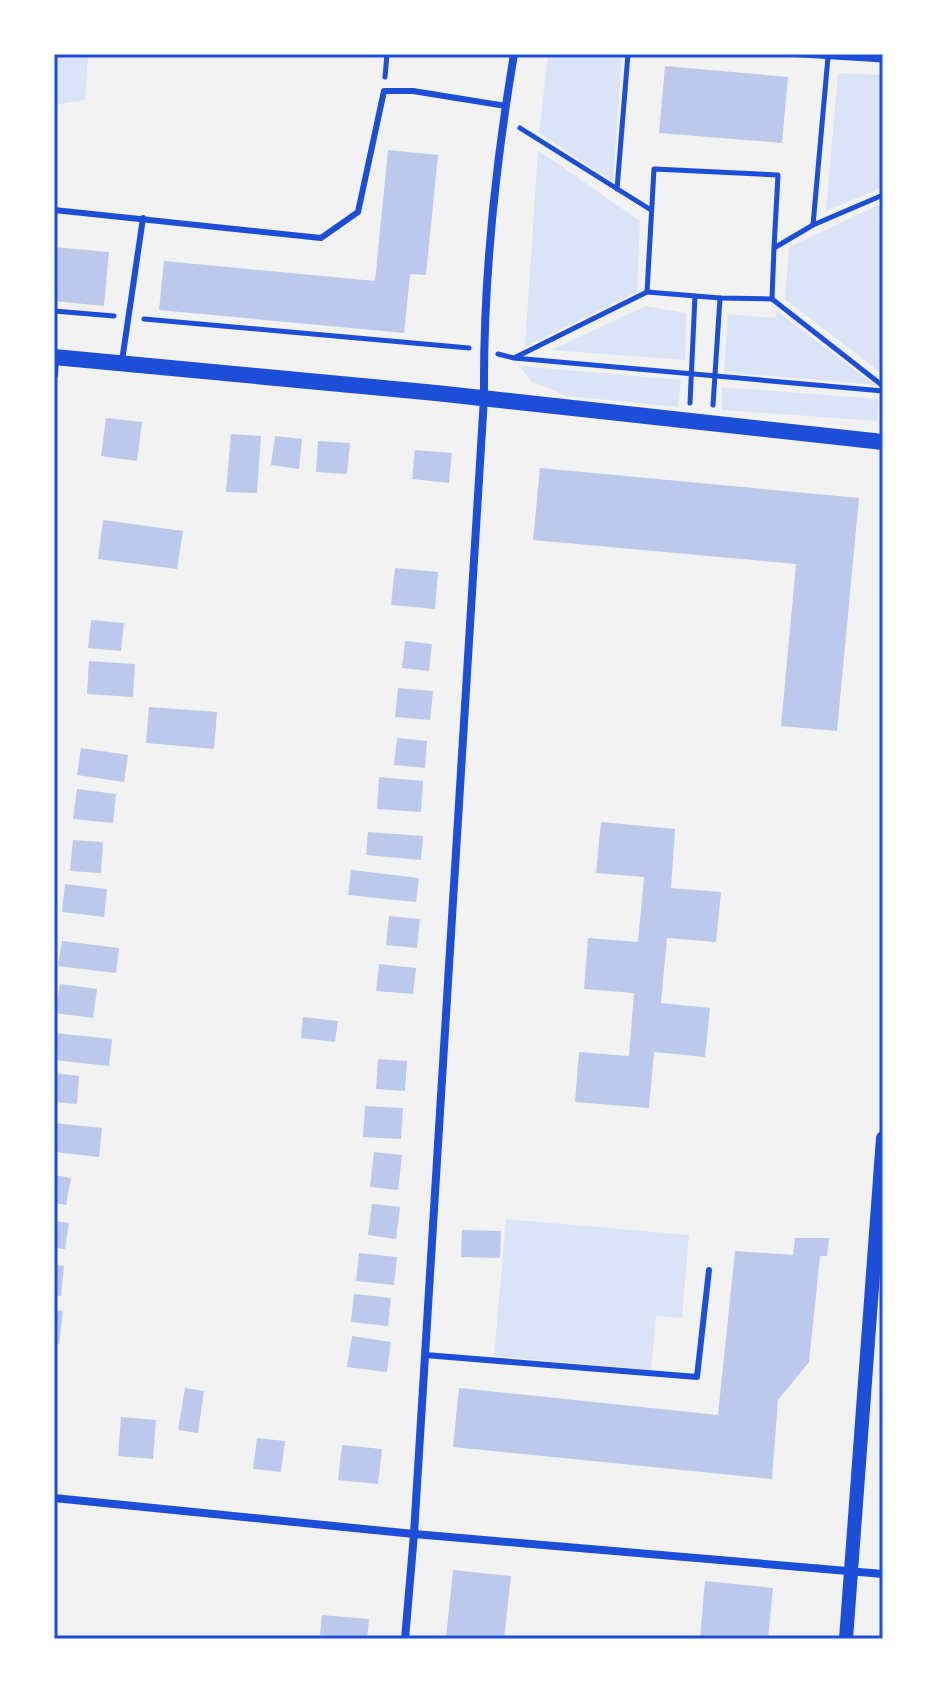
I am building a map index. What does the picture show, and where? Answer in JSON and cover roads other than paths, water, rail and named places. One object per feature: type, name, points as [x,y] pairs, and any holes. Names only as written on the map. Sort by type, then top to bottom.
[{"type":"main road","points":[[55,357],[484,398],[883,442]]},
{"type":"street","points":[[405,1639],[484,398],[484,350],[504,117],[514,54]]},
{"type":"street","points":[[54,375],[55,357]]},
{"type":"street","points":[[846,1639],[883,1138]]},
{"type":"street","points":[[54,1498],[414,1534],[883,1574]]},
{"type":"lane","points":[[54,210],[321,238],[358,212],[384,91],[413,91],[506,106]]},
{"type":"lane","points":[[122,364],[143,218]]},
{"type":"lane","points":[[425,1355],[697,1377],[709,1270]]}]
